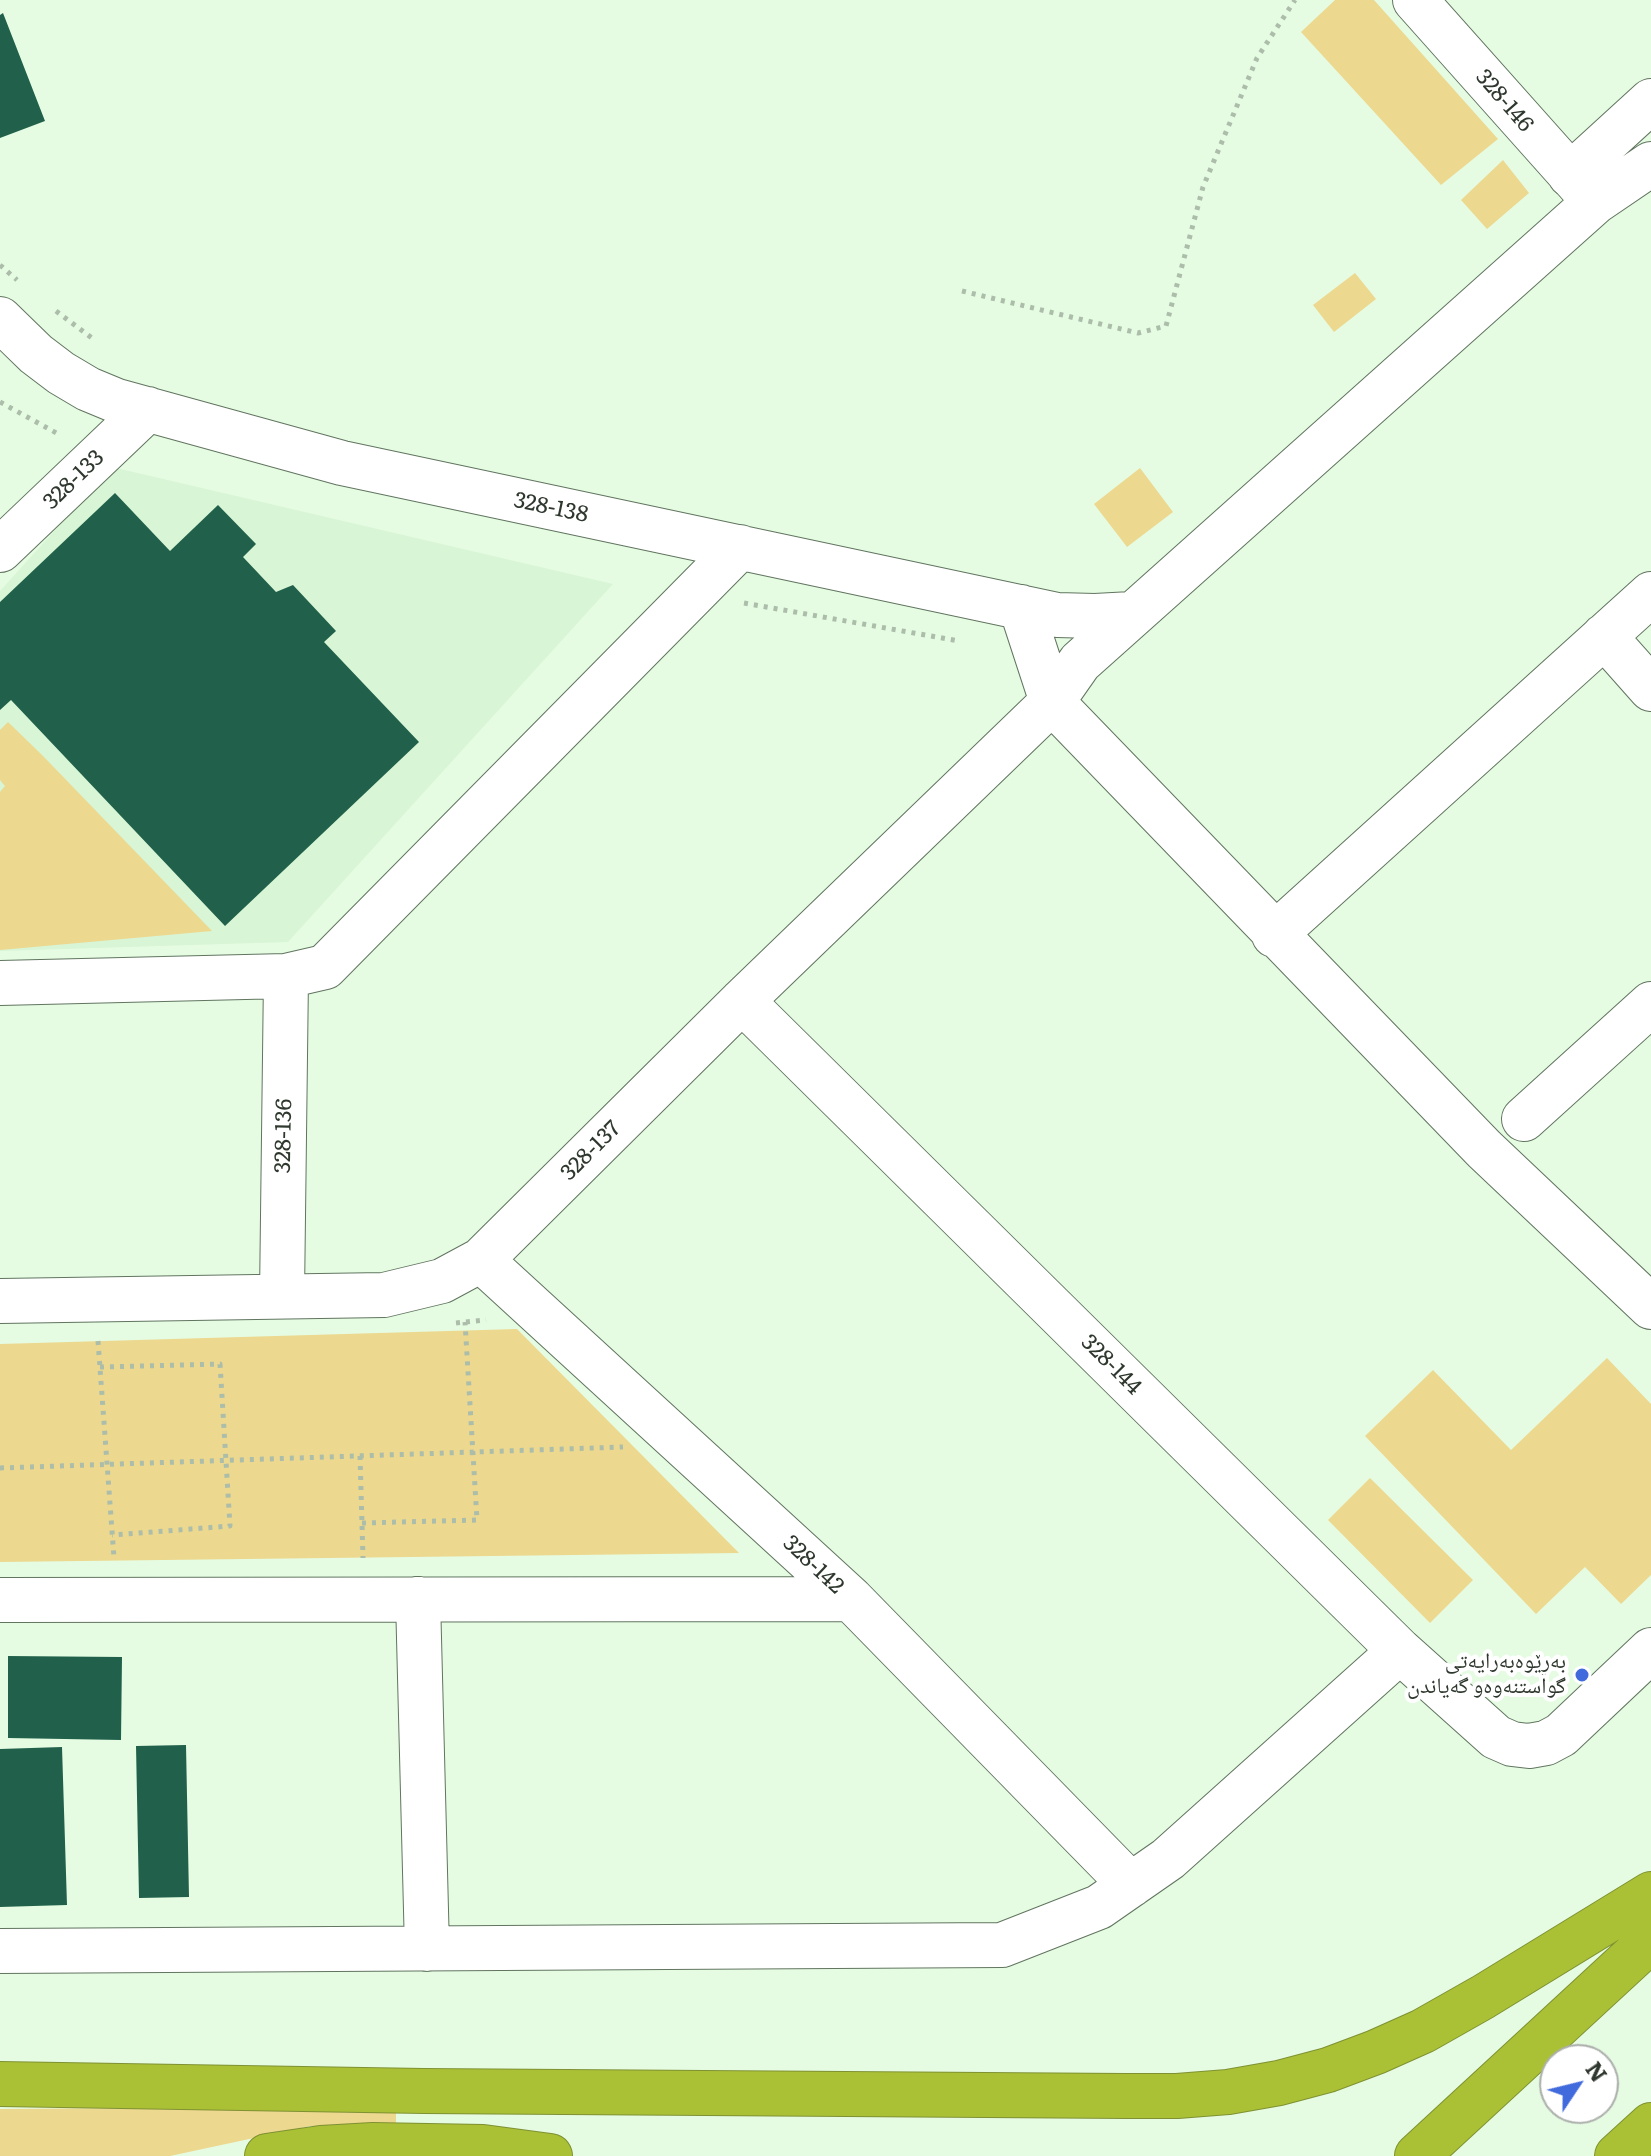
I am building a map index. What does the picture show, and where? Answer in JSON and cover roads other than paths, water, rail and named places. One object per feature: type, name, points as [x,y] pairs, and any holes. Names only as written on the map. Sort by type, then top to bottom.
[{"type":"highway","points":[[0,2084],[424,2091],[1110,2096],[1228,2092],[1328,2070],[1423,2031],[1651,1894]]},
{"type":"highway","points":[[1417,2156],[1651,1940]]},
{"type":"highway","points":[[1617,2156],[1651,2125]]},
{"type":"highway","points":[[267,2156],[373,2145],[483,2147],[550,2156]]},
{"type":"street","name":"328-146","points":[[1415,0],[1582,189]]},
{"type":"street","points":[[1582,189],[1651,101]]},
{"type":"street","points":[[1582,189],[1651,164]]},
{"type":"street","name":"328-137","points":[[0,1301],[384,1295],[442,1281],[481,1260],[742,1001],[1052,702],[1080,662],[1582,189]]},
{"type":"street","name":"328-138","points":[[0,319],[36,354],[88,389],[148,409],[342,463],[1057,615],[1132,614]]},
{"type":"street","name":"328-133","points":[[0,550],[148,409]]},
{"type":"street","points":[[0,983],[286,976],[325,967],[740,547]]},
{"type":"street","points":[[1274,935],[1651,594]]},
{"type":"street","points":[[1021,607],[1052,702],[1484,1149],[1651,1307]]},
{"type":"street","points":[[1604,636],[1651,689]]},
{"type":"street","name":"328-136","points":[[282,1296],[286,976]]},
{"type":"street","name":"328-144","points":[[742,1001],[1400,1651],[1496,1737],[1512,1744],[1529,1746],[1546,1743],[1561,1735],[1651,1650]]},
{"type":"street","points":[[1524,1119],[1651,1004]]},
{"type":"street","name":"328-142","points":[[481,1260],[851,1599],[1131,1885]]},
{"type":"street","points":[[418,1599],[427,1949]]},
{"type":"street","points":[[0,1600],[851,1599]]},
{"type":"street","points":[[0,1951],[1002,1945],[1099,1907],[1168,1859],[1400,1651]]},
{"type":"place","name":"بەڕێوەبەرایەتی گواستنەوەو گەیاندن","points":[[1582,1675]]}]
